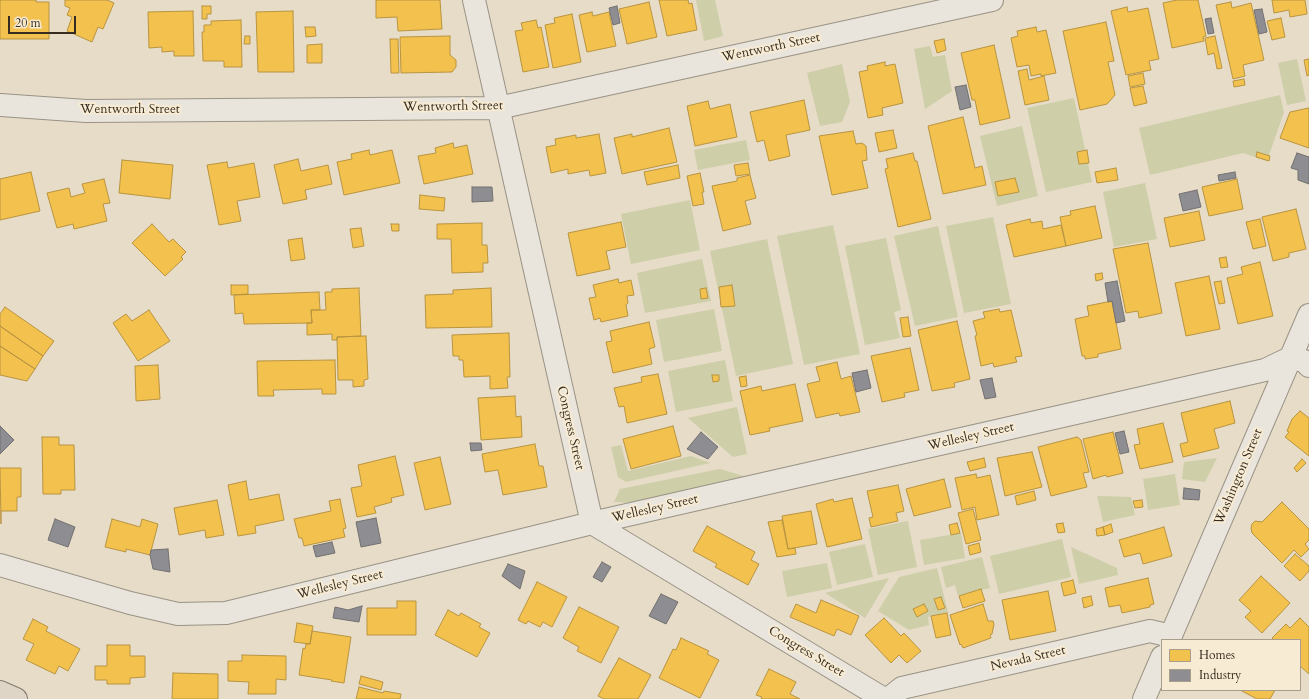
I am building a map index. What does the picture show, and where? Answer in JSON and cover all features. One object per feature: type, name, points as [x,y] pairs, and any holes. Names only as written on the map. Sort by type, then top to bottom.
[{"type":"main road","points":[[0,692],[16,699]]},
{"type":"street","name":"Congress Street","points":[[474,0],[592,523],[884,699]]},
{"type":"street","name":"Wentworth Street","points":[[0,105],[86,111],[498,108],[992,0]]},
{"type":"street","name":"Washington Street","points":[[1170,638],[1300,362],[1309,315]]},
{"type":"street","name":"Wellesley Street","points":[[0,565],[130,604],[178,614],[226,613],[592,523],[1300,362]]},
{"type":"street","name":"Nevada Street","points":[[888,699],[902,688],[1150,631],[1170,638]]},
{"type":"street","points":[[1144,699],[1161,658]]},
{"type":"green space","points":[[696,0],[715,0],[723,36],[704,41]]},
{"type":"green space","points":[[930,46],[933,57],[945,55],[952,91],[925,109],[914,49]]},
{"type":"green space","points":[[1297,59],[1306,101],[1287,105],[1278,63]]},
{"type":"green space","points":[[842,64],[850,102],[842,122],[820,126],[807,73]]},
{"type":"green space","points":[[1280,95],[1284,112],[1267,161],[1243,153],[1150,175],[1139,128]]},
{"type":"green space","points":[[1074,98],[1092,182],[1046,192],[1027,108]]},
{"type":"green space","points":[[1022,126],[1038,196],[997,206],[980,136]]},
{"type":"green space","points":[[746,140],[750,160],[698,170],[694,150]]},
{"type":"green space","points":[[1145,183],[1157,239],[1114,247],[1103,192]]},
{"type":"green space","points":[[690,200],[700,250],[631,264],[621,214]]},
{"type":"green space","points":[[993,217],[1011,304],[964,313],[946,226]]},
{"type":"green space","points":[[833,225],[860,354],[804,365],[777,236]]},
{"type":"green space","points":[[938,226],[958,317],[915,326],[894,236]]},
{"type":"green space","points":[[886,238],[901,310],[894,312],[900,338],[865,345],[845,246]]},
{"type":"green space","points":[[767,239],[793,364],[736,376],[710,251]]},
{"type":"green space","points":[[702,259],[711,301],[645,313],[637,273]]},
{"type":"green space","points":[[714,309],[722,351],[664,362],[656,320]]},
{"type":"green space","points":[[725,360],[733,401],[676,412],[668,371]]},
{"type":"green space","points":[[737,407],[747,454],[733,457],[688,418]]},
{"type":"green space","points":[[621,445],[628,471],[691,456],[710,463],[626,482],[618,477],[611,447]]},
{"type":"green space","points":[[1217,458],[1205,482],[1182,479],[1184,462]]},
{"type":"green space","points":[[720,469],[747,477],[636,503],[614,502],[620,489]]},
{"type":"green space","points":[[1175,474],[1180,505],[1148,510],[1143,479]]},
{"type":"green space","points":[[1097,496],[1131,497],[1135,515],[1103,522]]},
{"type":"green space","points":[[908,521],[917,567],[878,575],[868,529]]},
{"type":"green space","points":[[961,533],[965,558],[924,565],[920,540]]},
{"type":"green space","points":[[1062,539],[1071,577],[999,594],[990,556]]},
{"type":"green space","points":[[865,544],[873,577],[837,585],[829,552]]},
{"type":"green space","points":[[1071,547],[1117,568],[1118,575],[1079,584]]},
{"type":"green space","points":[[982,557],[990,588],[958,596],[955,585],[946,588],[941,567]]},
{"type":"green space","points":[[827,563],[832,588],[787,597],[782,571]]},
{"type":"green space","points":[[937,568],[948,612],[928,617],[929,625],[909,630],[878,611],[899,577]]},
{"type":"green space","points":[[889,578],[865,618],[825,593]]},
{"type":"building: Homes","points":[[0,0],[36,0],[36,2],[49,2],[49,39],[0,39]]},
{"type":"building: Homes","points":[[65,0],[107,0],[114,3],[103,29],[98,27],[92,42],[67,31],[72,17],[67,15],[70,8],[65,6]]},
{"type":"building: Homes","points":[[376,0],[440,0],[442,29],[398,31],[397,17],[376,18]]},
{"type":"building: Homes","points":[[659,0],[688,0],[689,4],[692,3],[697,30],[667,36]]},
{"type":"building: Homes","points":[[1177,0],[1198,0],[1206,36],[1203,37],[1204,41],[1172,48],[1163,3]]},
{"type":"building: Homes","points":[[1272,0],[1305,0],[1307,14],[1290,17],[1289,10],[1274,13]]},
{"type":"building: Homes","points":[[649,2],[657,37],[627,44],[619,9]]},
{"type":"building: Homes","points":[[1231,2],[1232,8],[1251,3],[1264,60],[1243,65],[1245,76],[1233,79],[1216,5]]},
{"type":"building: Homes","points":[[202,6],[211,6],[211,14],[207,14],[207,19],[202,19]]},
{"type":"building: Homes","points":[[1127,7],[1128,12],[1148,8],[1159,59],[1149,61],[1151,70],[1126,75],[1111,11]]},
{"type":"building: Homes","points":[[193,11],[194,56],[174,56],[174,51],[162,52],[162,47],[149,48],[148,12]]},
{"type":"building: Homes","points":[[293,11],[294,72],[258,72],[256,12]]},
{"type":"building: Homes","points":[[592,12],[593,16],[609,12],[616,46],[587,52],[579,15]]},
{"type":"building: Homes","points":[[572,14],[581,62],[553,68],[545,25],[555,23],[554,18]]},
{"type":"building: Homes","points":[[1281,18],[1285,37],[1272,40],[1267,21]]},
{"type":"building: Homes","points":[[241,20],[242,67],[224,67],[224,61],[203,61],[202,32],[204,32],[204,25],[211,25],[211,21]]},
{"type":"building: Homes","points":[[536,20],[538,28],[541,27],[549,67],[523,72],[515,31],[523,30],[521,23]]},
{"type":"building: Homes","points":[[1106,22],[1114,61],[1108,62],[1115,95],[1107,104],[1080,110],[1063,31]]},
{"type":"building: Homes","points":[[305,27],[315,27],[316,36],[306,37]]},
{"type":"building: Homes","points":[[1036,27],[1037,32],[1046,30],[1056,73],[1031,76],[1029,65],[1017,67],[1011,38],[1018,36],[1017,31]]},
{"type":"building: Homes","points":[[245,36],[250,36],[250,44],[244,44]]},
{"type":"building: Homes","points":[[450,36],[450,55],[456,60],[456,67],[452,72],[401,73],[400,37]]},
{"type":"building: Homes","points":[[1215,36],[1222,68],[1217,69],[1214,53],[1208,55],[1205,38]]},
{"type":"building: Homes","points":[[390,39],[398,39],[399,73],[391,73]]},
{"type":"building: Homes","points":[[944,39],[946,50],[937,53],[934,41]]},
{"type":"building: Homes","points":[[322,44],[322,63],[307,63],[307,45]]},
{"type":"building: Homes","points":[[994,45],[1010,118],[980,125],[975,100],[972,100],[961,53]]},
{"type":"building: Homes","points":[[1309,59],[1309,75],[1307,76],[1304,60]]},
{"type":"building: Homes","points":[[885,62],[885,66],[895,64],[903,103],[882,108],[883,115],[868,118],[859,72],[868,70],[867,66]]},
{"type":"building: Homes","points":[[1027,69],[1029,80],[1044,76],[1049,100],[1025,105],[1018,71]]},
{"type":"building: Homes","points":[[1143,73],[1145,84],[1130,87],[1128,76]]},
{"type":"building: Homes","points":[[1244,79],[1245,85],[1234,87],[1233,81]]},
{"type":"building: Homes","points":[[1143,86],[1147,103],[1134,106],[1130,88]]},
{"type":"building: Homes","points":[[804,100],[810,130],[786,135],[790,156],[769,161],[764,140],[757,142],[750,112]]},
{"type":"building: Homes","points":[[708,101],[710,109],[730,104],[737,137],[695,146],[687,106]]},
{"type":"building: Homes","points":[[1309,108],[1309,148],[1280,138],[1290,112]]},
{"type":"building: Homes","points":[[963,117],[975,168],[982,166],[986,185],[943,194],[928,126]]},
{"type":"building: Homes","points":[[669,128],[677,162],[622,174],[614,138],[632,134],[632,137]]},
{"type":"building: Homes","points":[[893,130],[897,148],[879,152],[875,133]]},
{"type":"building: Homes","points":[[853,131],[856,144],[862,143],[866,146],[867,160],[862,161],[868,188],[832,195],[819,136]]},
{"type":"building: Homes","points":[[599,134],[606,173],[590,176],[589,170],[568,174],[568,169],[551,173],[546,147],[556,145],[555,139],[576,135],[576,138]]},
{"type":"building: Homes","points":[[453,143],[454,148],[467,145],[473,174],[424,184],[418,156],[436,153],[435,148]]},
{"type":"building: Homes","points":[[369,150],[370,155],[392,150],[400,183],[344,195],[337,162],[352,159],[351,154]]},
{"type":"building: Homes","points":[[1087,150],[1089,163],[1079,164],[1077,152]]},
{"type":"building: Homes","points":[[1257,152],[1270,156],[1269,161],[1256,157]]},
{"type":"building: Homes","points":[[913,153],[915,161],[917,161],[931,219],[898,227],[885,169],[888,168],[886,159]]},
{"type":"building: Homes","points":[[298,159],[301,171],[328,165],[332,184],[305,190],[307,199],[283,204],[274,165]]},
{"type":"building: Homes","points":[[122,160],[173,165],[170,199],[119,193]]},
{"type":"building: Homes","points":[[227,162],[228,168],[254,163],[260,197],[237,201],[241,221],[219,225],[207,165]]},
{"type":"building: Homes","points":[[748,163],[750,174],[736,176],[734,165]]},
{"type":"building: Homes","points":[[678,165],[680,178],[647,185],[644,172]]},
{"type":"building: Homes","points":[[1116,168],[1118,180],[1097,183],[1095,172]]},
{"type":"building: Homes","points":[[31,172],[40,211],[0,220],[0,179]]},
{"type":"building: Homes","points":[[700,173],[704,192],[702,192],[704,204],[693,206],[687,176]]},
{"type":"building: Homes","points":[[750,175],[756,198],[745,201],[751,224],[723,231],[712,186],[737,181],[737,178]]},
{"type":"building: Homes","points":[[1015,178],[1019,192],[998,196],[995,182]]},
{"type":"building: Homes","points":[[104,179],[110,203],[103,204],[107,221],[74,229],[73,224],[57,228],[47,193],[69,188],[71,197],[85,193],[82,184]]},
{"type":"building: Homes","points":[[1237,179],[1243,209],[1209,216],[1202,187]]},
{"type":"building: Homes","points":[[420,195],[445,198],[444,211],[419,209]]},
{"type":"building: Homes","points":[[1095,206],[1102,238],[1066,246],[1060,217],[1071,215],[1070,211]]},
{"type":"building: Homes","points":[[1296,209],[1306,249],[1289,253],[1289,257],[1273,261],[1262,217]]},
{"type":"building: Homes","points":[[1199,211],[1205,240],[1170,247],[1164,218]]},
{"type":"building: Homes","points":[[1030,219],[1031,223],[1042,221],[1043,229],[1061,225],[1066,246],[1014,257],[1006,225]]},
{"type":"building: Homes","points":[[1260,219],[1266,246],[1253,249],[1246,222]]},
{"type":"building: Homes","points":[[621,222],[626,247],[606,251],[610,269],[577,276],[568,233]]},
{"type":"building: Homes","points":[[482,223],[482,245],[487,245],[488,263],[483,263],[483,272],[452,273],[451,239],[437,239],[437,224]]},
{"type":"building: Homes","points":[[152,224],[169,242],[173,239],[186,252],[181,257],[183,259],[165,276],[132,243]]},
{"type":"building: Homes","points":[[391,224],[399,224],[399,231],[392,231]]},
{"type":"building: Homes","points":[[361,228],[364,246],[353,248],[350,229]]},
{"type":"building: Homes","points":[[302,238],[305,259],[291,261],[288,240]]},
{"type":"building: Homes","points":[[1148,243],[1162,313],[1139,318],[1138,311],[1126,313],[1113,249]]},
{"type":"building: Homes","points":[[1226,257],[1228,267],[1221,268],[1219,258]]},
{"type":"building: Homes","points":[[1260,262],[1273,316],[1238,324],[1227,278],[1243,274],[1241,267]]},
{"type":"building: Homes","points":[[1102,273],[1103,279],[1096,281],[1095,274]]},
{"type":"building: Homes","points":[[1209,276],[1220,329],[1186,336],[1175,283]]},
{"type":"building: Homes","points":[[618,279],[619,283],[631,280],[634,295],[627,296],[628,303],[626,305],[628,316],[601,322],[600,318],[594,320],[589,298],[596,297],[593,285]]},
{"type":"building: Homes","points":[[1221,281],[1225,303],[1219,304],[1214,282]]},
{"type":"building: Homes","points":[[231,285],[248,285],[248,294],[231,295]]},
{"type":"building: Homes","points":[[732,285],[735,306],[721,307],[719,287]]},
{"type":"building: Homes","points":[[359,288],[361,336],[337,337],[337,340],[332,340],[332,334],[307,335],[307,323],[312,323],[311,310],[326,310],[325,292],[332,292],[332,289]]},
{"type":"building: Homes","points":[[491,288],[492,327],[426,328],[425,295],[453,294],[453,290]]},
{"type":"building: Homes","points":[[706,288],[708,298],[701,299],[700,289]]},
{"type":"building: Homes","points":[[319,292],[320,310],[311,310],[312,323],[244,324],[243,313],[235,314],[234,295]]},
{"type":"building: Homes","points":[[1112,301],[1121,349],[1098,354],[1098,357],[1085,359],[1085,356],[1082,356],[1075,319],[1089,316],[1087,306]]},
{"type":"building: Homes","points":[[5,307],[54,341],[43,356],[0,326],[0,314]]},
{"type":"building: Homes","points":[[999,309],[1000,312],[1011,310],[1022,356],[1015,357],[1017,362],[994,367],[993,363],[981,366],[975,336],[977,335],[973,321],[985,318],[983,312]]},
{"type":"building: Homes","points":[[149,310],[170,341],[138,361],[113,323],[126,314],[132,321]]},
{"type":"building: Homes","points":[[908,317],[911,336],[903,337],[900,318]]},
{"type":"building: Homes","points":[[957,321],[970,379],[954,383],[955,387],[932,391],[918,330]]},
{"type":"building: Homes","points":[[649,322],[655,347],[649,349],[652,364],[613,373],[606,342],[612,341],[610,331]]},
{"type":"building: Homes","points":[[0,326],[43,356],[35,369],[0,346]]},
{"type":"building: Homes","points":[[509,333],[510,377],[507,377],[508,388],[490,389],[490,376],[464,377],[463,360],[459,360],[459,356],[453,356],[452,335]]},
{"type":"building: Homes","points":[[366,336],[368,379],[364,380],[364,386],[353,387],[353,380],[338,380],[337,337]]},
{"type":"building: Homes","points":[[0,346],[35,369],[27,381],[0,375]]},
{"type":"building: Homes","points":[[910,348],[919,390],[904,393],[905,397],[882,402],[871,356]]},
{"type":"building: Homes","points":[[335,360],[336,394],[322,394],[322,389],[273,390],[274,396],[258,396],[257,361]]},
{"type":"building: Homes","points":[[837,362],[841,379],[851,376],[860,412],[840,416],[839,413],[816,418],[807,384],[820,381],[816,367]]},
{"type":"building: Homes","points":[[158,365],[160,399],[136,401],[135,366]]},
{"type":"building: Homes","points":[[658,374],[667,414],[627,423],[624,406],[619,407],[614,388],[642,382],[641,377]]},
{"type":"building: Homes","points":[[712,375],[719,375],[719,381],[713,382]]},
{"type":"building: Homes","points":[[746,376],[747,386],[741,387],[739,377]]},
{"type":"building: Homes","points":[[795,384],[803,421],[769,428],[770,431],[750,435],[740,391],[761,386],[762,391]]},
{"type":"building: Homes","points":[[515,396],[516,417],[521,416],[522,437],[481,440],[478,398]]},
{"type":"building: Homes","points":[[1230,401],[1235,423],[1214,429],[1219,448],[1183,457],[1180,444],[1188,442],[1181,413]]},
{"type":"building: Homes","points":[[1300,411],[1309,418],[1309,456],[1285,437],[1289,432],[1287,431],[1292,419]]},
{"type":"building: Homes","points":[[1163,423],[1173,462],[1140,469],[1134,445],[1140,444],[1137,429]]},
{"type":"building: Homes","points":[[673,426],[681,456],[631,469],[623,439]]},
{"type":"building: Homes","points":[[1113,432],[1123,473],[1107,477],[1106,475],[1093,479],[1083,439]]},
{"type":"building: Homes","points":[[42,437],[59,437],[59,445],[74,445],[75,490],[61,490],[61,494],[43,494]]},
{"type":"building: Homes","points":[[1077,437],[1081,440],[1089,472],[1083,473],[1087,487],[1051,496],[1038,447]]},
{"type":"building: Homes","points":[[535,444],[539,466],[543,466],[547,487],[503,495],[498,470],[485,472],[482,454]]},
{"type":"building: Homes","points":[[1032,452],[1042,487],[1005,496],[997,458]]},
{"type":"building: Homes","points":[[395,456],[404,495],[391,498],[392,502],[374,507],[376,513],[357,517],[351,488],[362,486],[358,465]]},
{"type":"building: Homes","points":[[440,457],[451,504],[425,510],[414,463]]},
{"type":"building: Homes","points":[[984,458],[986,467],[970,471],[967,462]]},
{"type":"building: Homes","points":[[1302,459],[1306,463],[1297,472],[1294,468]]},
{"type":"building: Homes","points":[[0,468],[21,468],[21,497],[17,497],[17,511],[1,511],[1,524]]},
{"type":"building: Homes","points":[[976,474],[977,478],[990,475],[999,515],[977,520],[975,507],[962,510],[955,478]]},
{"type":"building: Homes","points":[[944,479],[951,507],[914,516],[906,489]]},
{"type":"building: Homes","points":[[246,481],[249,500],[279,494],[284,520],[255,526],[256,533],[238,536],[228,485]]},
{"type":"building: Homes","points":[[898,485],[904,511],[896,513],[898,521],[871,527],[869,518],[873,517],[867,491]]},
{"type":"building: Homes","points":[[1034,491],[1036,500],[1017,505],[1015,496]]},
{"type":"building: Homes","points":[[852,498],[862,539],[827,547],[816,504],[833,499],[834,502]]},
{"type":"building: Homes","points":[[340,499],[346,528],[343,529],[345,537],[304,546],[302,538],[299,538],[294,519],[331,511],[329,501]]},
{"type":"building: Homes","points":[[217,500],[224,535],[206,538],[205,530],[179,535],[174,508]]},
{"type":"building: Homes","points":[[1142,500],[1143,507],[1135,508],[1133,501]]},
{"type":"building: Homes","points":[[1282,502],[1309,529],[1309,540],[1305,544],[1309,549],[1301,557],[1294,550],[1282,563],[1252,533],[1251,528],[1255,521],[1262,522]]},
{"type":"building: Homes","points":[[973,509],[981,540],[966,544],[958,513]]},
{"type":"building: Homes","points":[[811,511],[817,544],[788,549],[782,516]]},
{"type":"building: Homes","points":[[112,519],[140,527],[142,519],[158,524],[150,555],[126,549],[126,552],[105,547]]},
{"type":"building: Homes","points":[[782,520],[788,549],[795,548],[796,554],[777,557],[768,522]]},
{"type":"building: Homes","points":[[957,523],[960,533],[951,535],[949,525]]},
{"type":"building: Homes","points":[[1063,523],[1065,532],[1058,533],[1056,524]]},
{"type":"building: Homes","points":[[1111,524],[1113,532],[1105,535],[1103,527]]},
{"type":"building: Homes","points":[[707,526],[755,552],[751,560],[759,564],[748,585],[715,567],[717,564],[693,551]]},
{"type":"building: Homes","points":[[1103,527],[1105,535],[1097,536],[1096,529]]},
{"type":"building: Homes","points":[[1164,527],[1172,556],[1143,564],[1140,553],[1124,557],[1119,540]]},
{"type":"building: Homes","points":[[979,543],[981,552],[970,555],[968,546]]},
{"type":"building: Homes","points":[[1295,554],[1309,566],[1309,571],[1300,581],[1284,566]]},
{"type":"building: Homes","points":[[1261,576],[1290,603],[1262,633],[1245,617],[1251,611],[1239,600]]},
{"type":"building: Homes","points":[[1148,578],[1154,604],[1150,605],[1150,607],[1122,613],[1120,605],[1109,607],[1105,588]]},
{"type":"building: Homes","points":[[1073,580],[1076,593],[1064,596],[1061,583]]},
{"type":"building: Homes","points":[[537,582],[567,597],[552,627],[543,622],[540,627],[528,621],[526,624],[518,620]]},
{"type":"building: Homes","points":[[981,589],[985,601],[963,608],[959,596]]},
{"type":"building: Homes","points":[[1048,591],[1056,631],[1010,640],[1002,600]]},
{"type":"building: Homes","points":[[1091,596],[1093,605],[1084,608],[1082,598]]},
{"type":"building: Homes","points":[[941,597],[945,608],[938,610],[934,599]]},
{"type":"building: Homes","points":[[821,600],[859,616],[851,635],[837,629],[834,636],[790,617],[796,604],[816,613]]},
{"type":"building: Homes","points":[[397,601],[416,601],[416,635],[367,635],[367,608],[397,608]]},
{"type":"building: Homes","points":[[924,604],[928,611],[917,617],[913,609]]},
{"type":"building: Homes","points":[[983,604],[988,621],[993,621],[994,624],[992,634],[990,635],[991,638],[963,648],[961,644],[960,645],[950,615]]},
{"type":"building: Homes","points":[[579,607],[619,627],[601,663],[577,651],[579,647],[563,638]]},
{"type":"building: Homes","points":[[448,610],[459,616],[461,613],[481,624],[479,627],[490,633],[477,657],[435,635]]},
{"type":"building: Homes","points":[[947,613],[951,635],[936,638],[931,616]]},
{"type":"building: Homes","points":[[884,618],[901,636],[904,633],[921,651],[907,663],[899,655],[891,663],[865,635]]},
{"type":"building: Homes","points":[[1300,618],[1309,627],[1309,674],[1301,667],[1301,639],[1272,638],[1286,624],[1290,628]]},
{"type":"building: Homes","points":[[33,619],[48,627],[46,631],[80,649],[68,671],[59,666],[55,674],[26,660],[34,644],[23,639]]},
{"type":"building: Homes","points":[[297,623],[313,626],[310,644],[294,642]]},
{"type":"building: Homes","points":[[312,631],[351,637],[344,683],[299,675],[303,648],[305,649],[306,644],[310,644]]},
{"type":"building: Homes","points":[[681,638],[709,651],[707,654],[719,660],[700,698],[659,678],[673,649],[676,650]]},
{"type":"building: Homes","points":[[107,645],[130,645],[130,656],[145,656],[145,677],[130,678],[130,684],[107,684],[107,680],[95,680],[95,666],[107,666]]},
{"type":"building: Homes","points":[[242,655],[286,656],[286,680],[276,679],[276,694],[248,694],[249,682],[228,681],[228,661],[242,661]]},
{"type":"building: Homes","points":[[619,658],[651,675],[638,699],[604,699],[598,696]]},
{"type":"building: Homes","points":[[769,669],[796,682],[790,694],[800,699],[761,699],[762,697],[756,695]]},
{"type":"building: Homes","points":[[173,673],[218,674],[218,699],[172,699]]},
{"type":"building: Homes","points":[[361,676],[383,682],[381,690],[359,684]]},
{"type":"building: Homes","points":[[359,687],[383,693],[384,691],[401,694],[400,699],[356,699]]},
{"type":"building: Homes","points":[[1242,691],[1274,691],[1270,699],[1257,699]]},
{"type":"building: Industry","points":[[617,6],[620,23],[613,25],[609,8]]},
{"type":"building: Industry","points":[[1262,9],[1267,32],[1259,34],[1254,10]]},
{"type":"building: Industry","points":[[1211,18],[1214,33],[1208,34],[1205,19]]},
{"type":"building: Industry","points":[[966,85],[971,107],[960,110],[955,87]]},
{"type":"building: Industry","points":[[1297,153],[1309,157],[1309,184],[1298,180],[1298,170],[1291,168]]},
{"type":"building: Industry","points":[[1235,172],[1236,178],[1219,181],[1218,175]]},
{"type":"building: Industry","points":[[472,187],[492,187],[493,201],[472,202]]},
{"type":"building: Industry","points":[[1197,190],[1201,207],[1183,211],[1179,194]]},
{"type":"building: Industry","points":[[1117,281],[1125,321],[1116,323],[1112,301],[1108,302],[1105,283]]},
{"type":"building: Industry","points":[[867,370],[871,388],[856,392],[852,373]]},
{"type":"building: Industry","points":[[992,378],[996,397],[985,399],[980,380]]},
{"type":"building: Industry","points":[[0,426],[14,440],[0,454]]},
{"type":"building: Industry","points":[[1124,431],[1129,452],[1120,454],[1115,433]]},
{"type":"building: Industry","points":[[701,432],[718,447],[708,459],[687,449]]},
{"type":"building: Industry","points":[[470,443],[481,443],[482,450],[471,451]]},
{"type":"building: Industry","points":[[1184,488],[1200,490],[1199,500],[1183,499]]},
{"type":"building: Industry","points":[[376,518],[381,543],[361,547],[356,522]]},
{"type":"building: Industry","points":[[55,519],[75,527],[68,547],[48,540]]},
{"type":"building: Industry","points":[[332,542],[335,553],[316,557],[313,546]]},
{"type":"building: Industry","points":[[168,549],[170,572],[153,569],[150,555],[151,550]]},
{"type":"building: Industry","points":[[602,562],[611,567],[602,582],[593,577]]},
{"type":"building: Industry","points":[[508,564],[525,571],[520,589],[502,576]]},
{"type":"building: Industry","points":[[661,594],[678,602],[666,624],[649,616]]},
{"type":"building: Industry","points":[[362,606],[359,622],[333,618],[335,607],[348,610]]}]
